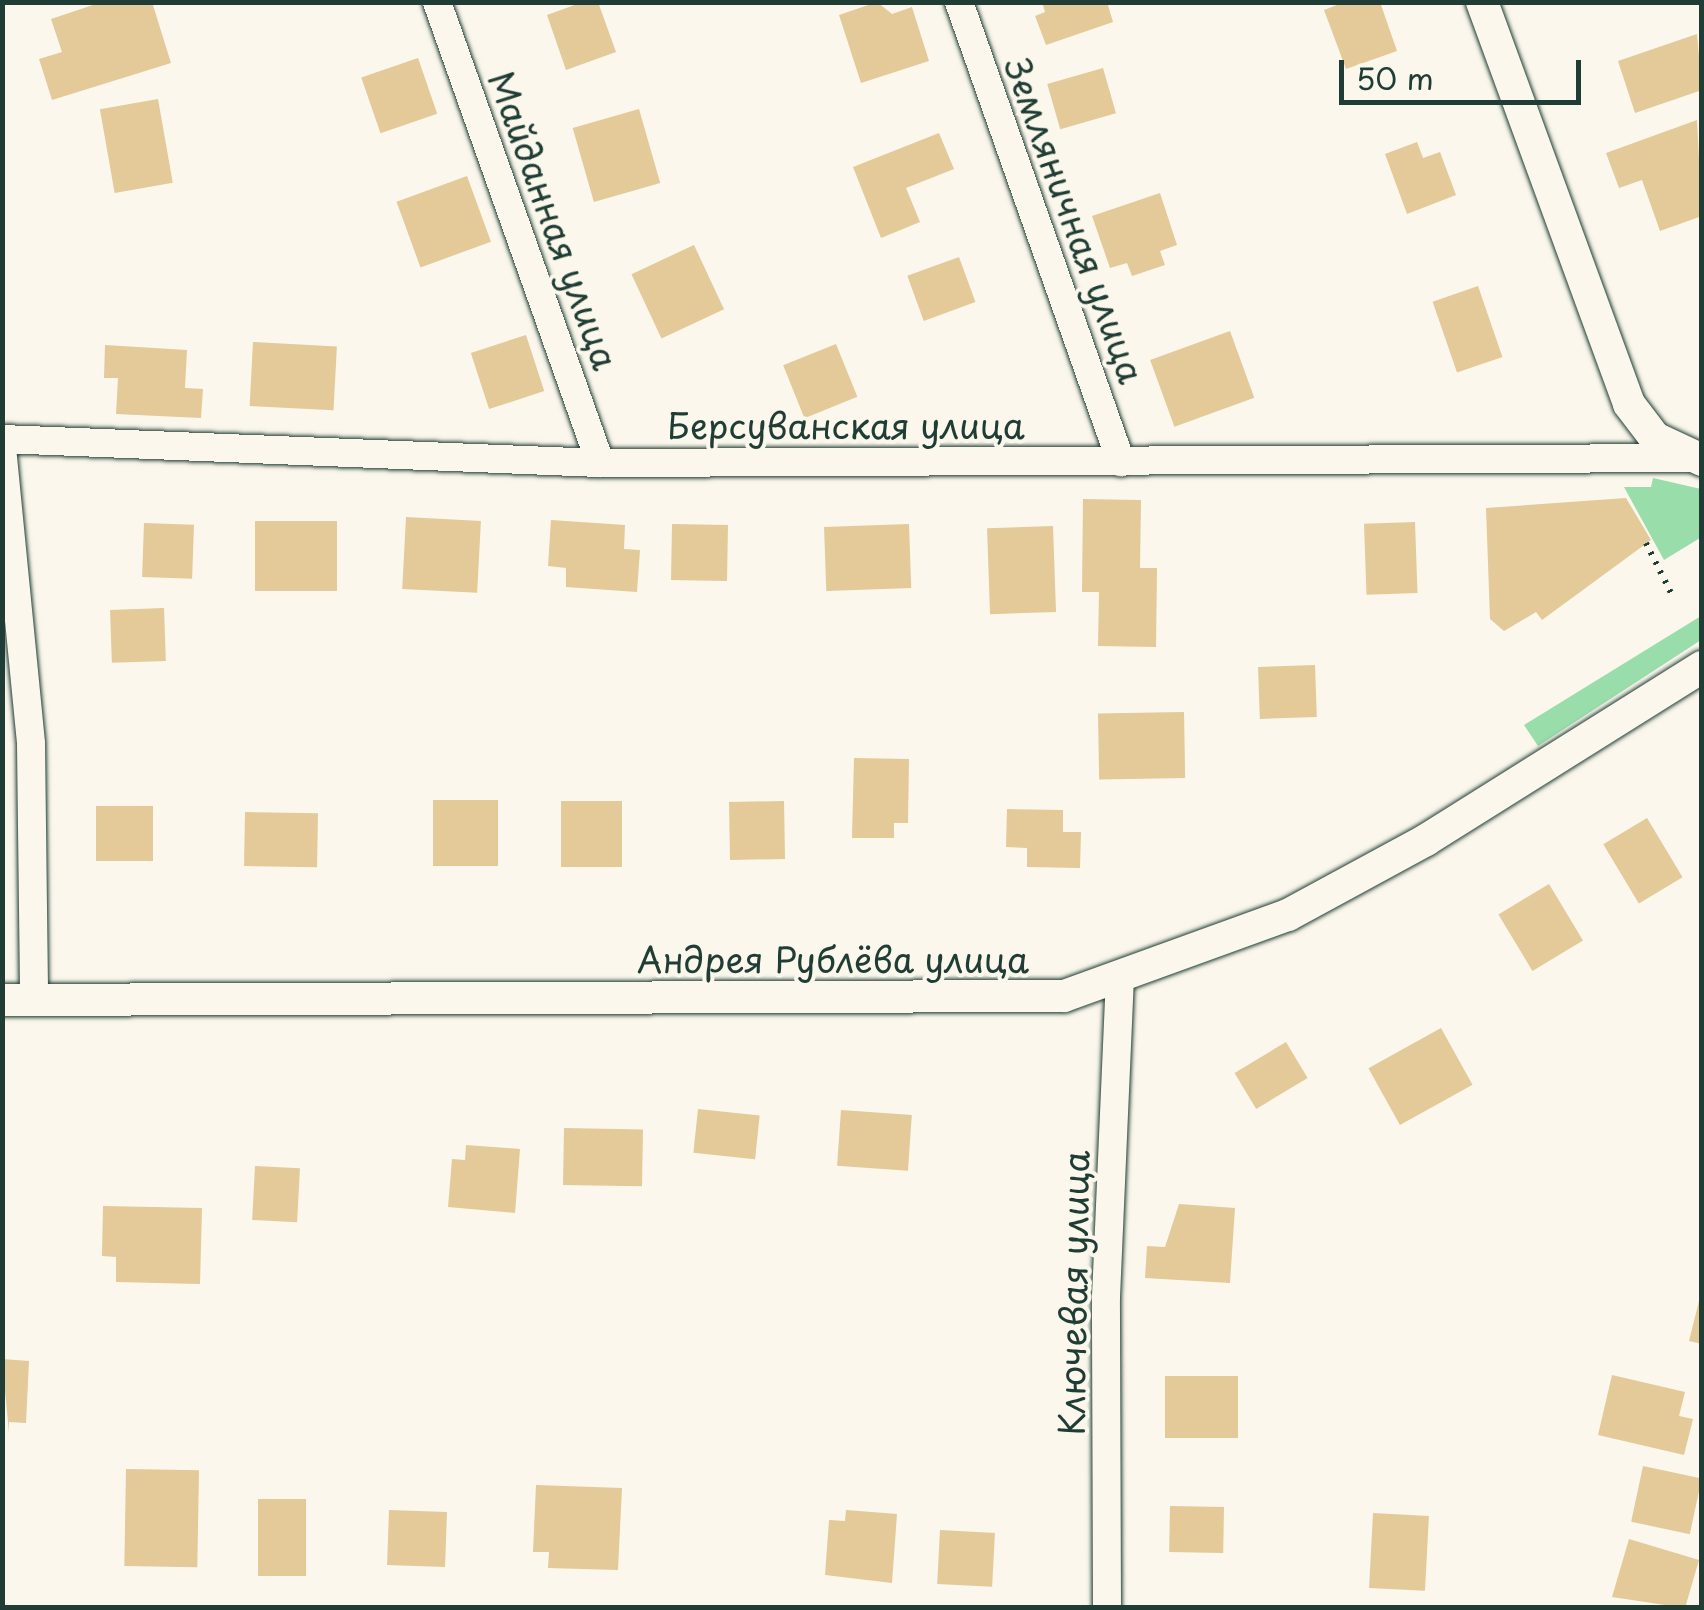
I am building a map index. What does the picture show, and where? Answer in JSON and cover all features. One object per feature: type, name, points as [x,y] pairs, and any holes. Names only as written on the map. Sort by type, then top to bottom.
[{"type":"street","name":"Майданная улица","points":[[437,2],[600,463]]},
{"type":"street","name":"Земляничная улица","points":[[958,2],[1121,462]]},
{"type":"street","points":[[1482,2],[1629,404],[1655,438],[1696,459]]},
{"type":"street","name":"Берсуванская улица","points":[[2,440],[600,463],[1696,459]]},
{"type":"street","points":[[2,447],[31,744],[18,1000]]},
{"type":"street","name":"Андрея Рублёва улица","points":[[18,1000],[954,1002],[1064,996],[1120,980],[1322,896],[1702,667]]},
{"type":"street","name":"Ключевая улица","points":[[1107,1608],[1106,1297],[1120,980]]},
{"type":"path","points":[[1646,543],[1673,597]]},
{"type":"green space","points":[[1653,478],[1701,489],[1700,538],[1664,560],[1624,487],[1651,487]]},
{"type":"green space","points":[[1701,616],[1701,640],[1538,746],[1524,725]]},
{"type":"building","points":[[102,2],[152,2],[171,63],[52,100],[39,59],[62,52],[51,19]]},
{"type":"building","points":[[583,2],[598,2],[616,52],[566,70],[547,15]]},
{"type":"building","points":[[877,2],[892,14],[912,7],[929,61],[861,83],[839,15]]},
{"type":"building","points":[[1042,2],[1107,2],[1113,22],[1046,45],[1035,16],[1045,12]]},
{"type":"building","points":[[1345,2],[1380,2],[1397,51],[1346,69],[1324,10]]},
{"type":"building","points":[[1697,34],[1702,90],[1635,113],[1618,61]]},
{"type":"building","points":[[418,58],[437,114],[380,133],[361,78]]},
{"type":"building","points":[[1103,68],[1116,113],[1060,129],[1047,84]]},
{"type":"building","points":[[158,99],[173,183],[115,193],[100,109]]},
{"type":"building","points":[[639,109],[660,183],[594,202],[573,128]]},
{"type":"building","points":[[1697,120],[1702,216],[1660,231],[1642,180],[1619,188],[1606,153]]},
{"type":"building","points":[[939,133],[954,169],[906,188],[920,222],[881,238],[853,167]]},
{"type":"building","points":[[1417,142],[1423,158],[1440,152],[1456,195],[1407,214],[1385,154]]},
{"type":"building","points":[[467,176],[491,242],[420,267],[397,202]]},
{"type":"building","points":[[1160,193],[1177,245],[1160,251],[1165,265],[1132,276],[1127,263],[1110,268],[1092,216]]},
{"type":"building","points":[[694,245],[724,309],[661,339],[631,274]]},
{"type":"building","points":[[959,257],[975,302],[924,321],[907,276]]},
{"type":"building","points":[[1478,286],[1502,357],[1457,373],[1433,302]]},
{"type":"building","points":[[1230,331],[1254,398],[1174,427],[1150,360]]},
{"type":"building","points":[[526,335],[544,391],[489,409],[471,353]]},
{"type":"building","points":[[253,342],[337,346],[334,410],[250,406]]},
{"type":"building","points":[[836,344],[857,397],[805,418],[783,365]]},
{"type":"building","points":[[105,345],[187,350],[185,388],[203,389],[201,418],[116,414],[118,378],[104,378]]},
{"type":"building","points":[[1626,498],[1651,540],[1542,620],[1536,612],[1504,631],[1490,619],[1486,508]]},
{"type":"building","points":[[1083,499],[1141,500],[1140,568],[1157,568],[1156,647],[1098,646],[1099,592],[1082,592]]},
{"type":"building","points":[[406,517],[481,521],[477,593],[402,589]]},
{"type":"building","points":[[551,520],[625,525],[624,549],[640,550],[637,592],[566,587],[566,568],[548,566]]},
{"type":"building","points":[[255,521],[337,521],[337,591],[255,591]]},
{"type":"building","points":[[1415,522],[1417,593],[1367,595],[1364,524]]},
{"type":"building","points":[[144,523],[194,525],[192,579],[142,577]]},
{"type":"building","points":[[672,524],[728,525],[727,581],[671,580]]},
{"type":"building","points":[[909,524],[911,588],[826,591],[824,527]]},
{"type":"building","points":[[1053,526],[1056,612],[990,614],[987,528]]},
{"type":"building","points":[[164,608],[166,661],[112,663],[110,610]]},
{"type":"building","points":[[1315,665],[1317,717],[1260,719],[1258,667]]},
{"type":"building","points":[[1184,712],[1185,778],[1099,779],[1098,714]]},
{"type":"building","points":[[854,758],[909,759],[908,823],[894,823],[894,838],[852,838]]},
{"type":"building","points":[[433,800],[498,800],[498,866],[433,866]]},
{"type":"building","points":[[561,801],[622,801],[622,867],[561,867]]},
{"type":"building","points":[[784,801],[785,859],[730,860],[729,802]]},
{"type":"building","points":[[96,806],[153,806],[153,861],[96,861]]},
{"type":"building","points":[[1007,809],[1063,810],[1063,832],[1081,832],[1080,868],[1027,867],[1027,848],[1006,847]]},
{"type":"building","points":[[245,812],[318,813],[317,867],[244,866]]},
{"type":"building","points":[[1647,818],[1683,877],[1639,903],[1603,844]]},
{"type":"building","points":[[1549,884],[1583,941],[1532,971],[1498,914]]},
{"type":"building","points":[[1441,1028],[1473,1085],[1400,1125],[1368,1068]]},
{"type":"building","points":[[1286,1042],[1308,1078],[1256,1109],[1235,1073]]},
{"type":"building","points":[[698,1109],[760,1115],[755,1159],[693,1153]]},
{"type":"building","points":[[841,1110],[912,1115],[908,1171],[837,1166]]},
{"type":"building","points":[[564,1128],[643,1129],[642,1186],[563,1185]]},
{"type":"building","points":[[466,1145],[520,1149],[515,1213],[448,1207],[452,1159],[465,1160]]},
{"type":"building","points":[[255,1166],[300,1168],[297,1222],[252,1220]]},
{"type":"building","points":[[1179,1204],[1235,1208],[1230,1283],[1145,1278],[1147,1246],[1165,1247]]},
{"type":"building","points":[[103,1206],[202,1208],[200,1284],[116,1282],[116,1257],[102,1256]]},
{"type":"building","points":[[1702,1297],[1702,1344],[1689,1341]]},
{"type":"building","points":[[2,1359],[29,1361],[26,1423],[9,1422],[9,1433]]},
{"type":"building","points":[[1612,1375],[1685,1392],[1679,1416],[1693,1419],[1684,1455],[1598,1435]]},
{"type":"building","points":[[1165,1376],[1238,1376],[1238,1438],[1165,1438]]},
{"type":"building","points":[[1643,1466],[1702,1478],[1690,1534],[1631,1522]]},
{"type":"building","points":[[126,1469],[199,1470],[197,1567],[124,1566]]},
{"type":"building","points":[[536,1485],[622,1488],[618,1570],[548,1568],[549,1552],[533,1552]]},
{"type":"building","points":[[258,1499],[306,1499],[306,1576],[258,1576]]},
{"type":"building","points":[[1170,1506],[1224,1507],[1223,1553],[1169,1552]]},
{"type":"building","points":[[389,1510],[447,1512],[445,1567],[387,1565]]},
{"type":"building","points":[[846,1510],[897,1514],[892,1583],[825,1575],[829,1520],[845,1521]]},
{"type":"building","points":[[1373,1513],[1429,1516],[1425,1591],[1369,1588]]},
{"type":"building","points":[[940,1530],[995,1533],[992,1587],[937,1584]]},
{"type":"building","points":[[1629,1539],[1699,1560],[1685,1608],[1612,1597]]}]
